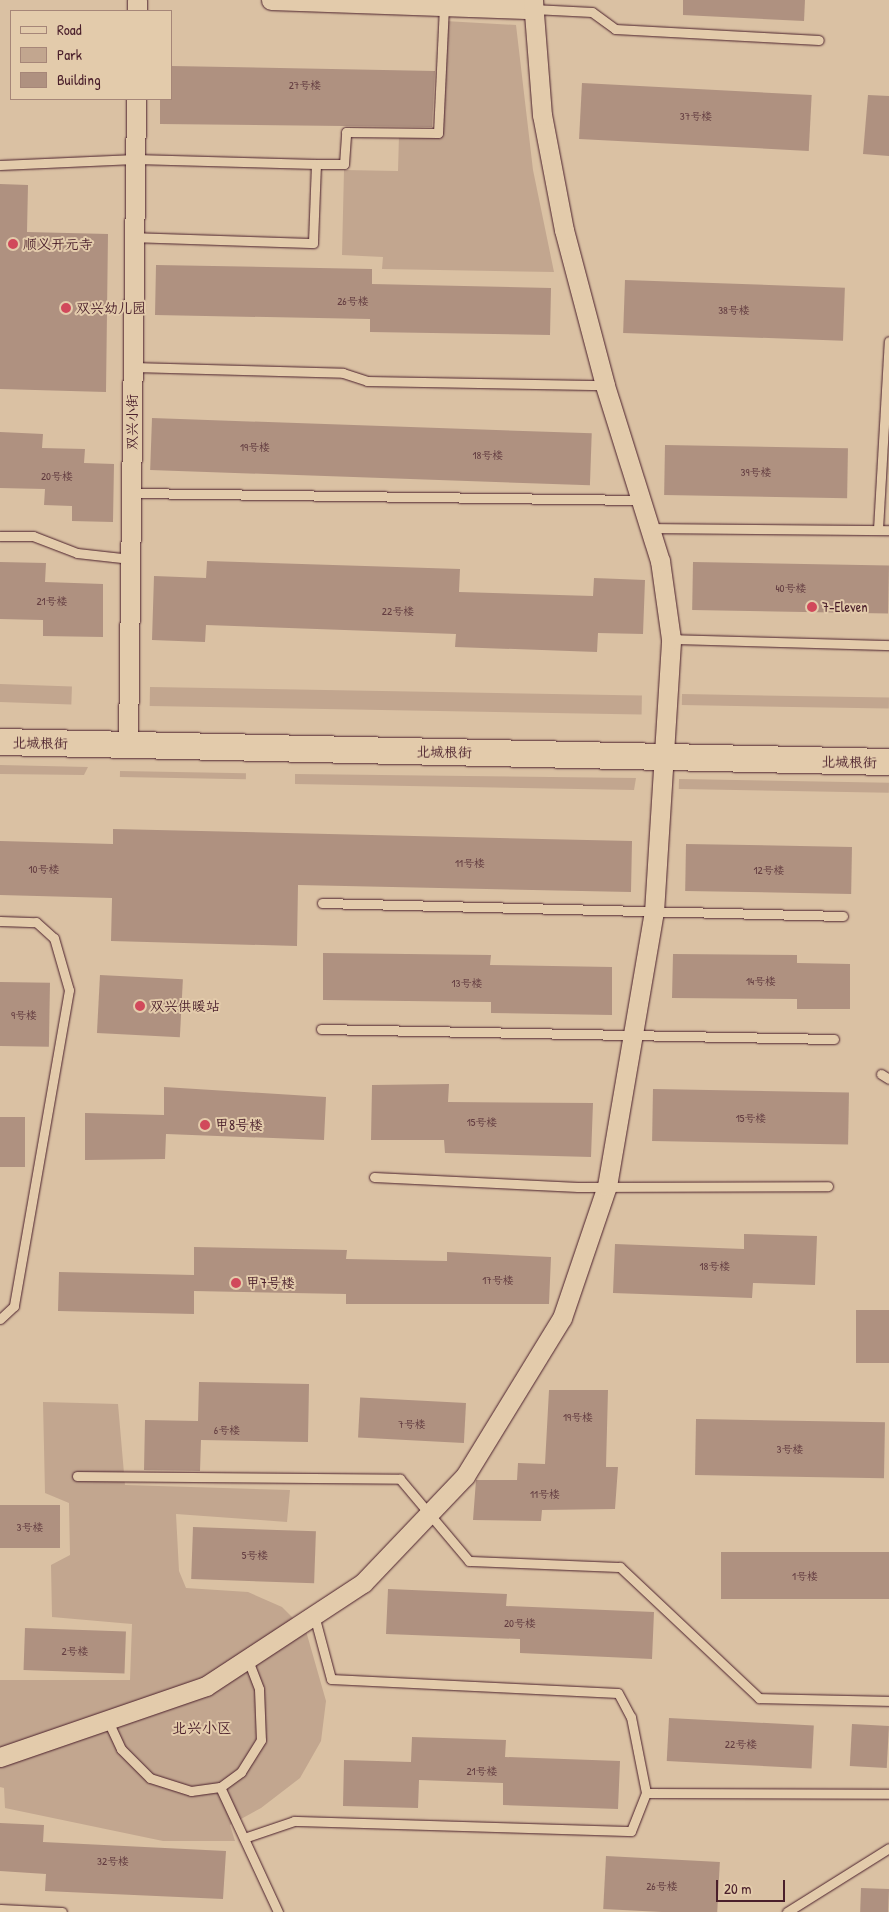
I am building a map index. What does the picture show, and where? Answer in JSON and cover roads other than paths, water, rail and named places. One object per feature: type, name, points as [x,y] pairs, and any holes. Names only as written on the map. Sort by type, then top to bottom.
[{"type":"street","points":[[0,1757],[206,1686],[363,1583],[465,1476],[562,1318],[607,1186],[654,912],[667,750],[671,638],[660,561],[605,385],[550,161],[533,5],[444,6],[271,0]]},
{"type":"street","name":"双兴小街","points":[[128,737],[136,100]]},
{"type":"street","name":"北城根街","points":[[0,727],[128,737],[667,750],[889,762]]},
{"type":"street","name":"北城根街","points":[[0,742],[128,737]]},
{"type":"street","name":"北城根街","points":[[667,750],[889,745]]},
{"type":"lane","points":[[533,5],[592,12],[615,29],[819,40]]},
{"type":"lane","points":[[0,165],[135,160],[344,164],[346,132],[438,133],[444,6]]},
{"type":"lane","points":[[134,237],[313,243],[316,164]]},
{"type":"lane","points":[[878,529],[889,341]]},
{"type":"lane","points":[[133,367],[343,372],[367,382],[605,385]]},
{"type":"lane","points":[[132,493],[640,500]]},
{"type":"lane","points":[[649,528],[889,530]]},
{"type":"lane","points":[[0,536],[33,536],[76,553],[131,559]]},
{"type":"lane","points":[[671,638],[889,645]]},
{"type":"lane","points":[[322,903],[843,916]]},
{"type":"lane","points":[[0,921],[36,922],[54,938],[70,990],[14,1306],[0,1319]]},
{"type":"lane","points":[[321,1029],[834,1040]]},
{"type":"lane","points":[[374,1177],[607,1186],[828,1186]]},
{"type":"lane","points":[[77,1476],[400,1478],[469,1561],[620,1567],[759,1698],[889,1701]]},
{"type":"lane","points":[[244,1838],[294,1821],[631,1831],[646,1793],[631,1718],[618,1693],[331,1679],[314,1614]]},
{"type":"lane","points":[[108,1721],[121,1749],[150,1778],[192,1791],[220,1787],[240,1772],[261,1740],[259,1689],[248,1660]]},
{"type":"lane","points":[[220,1787],[278,1912]]},
{"type":"lane","points":[[646,1793],[889,1794]]},
{"type":"lane","points":[[787,1912],[889,1848]]},
{"type":"lane","points":[[0,1909],[62,1912]]},
{"type":"place","name":"顺义开元寺","points":[[13,244]]},
{"type":"place","name":"双兴幼儿园","points":[[66,308]]},
{"type":"place","name":"7-Eleven","points":[[812,607]]},
{"type":"place","name":"双兴供暖站","points":[[140,1006]]},
{"type":"place","name":"甲8号楼","points":[[205,1125]]},
{"type":"place","name":"甲7号楼","points":[[236,1283]]},
{"type":"district","name":"北兴小区","points":[[202,1728]]}]
